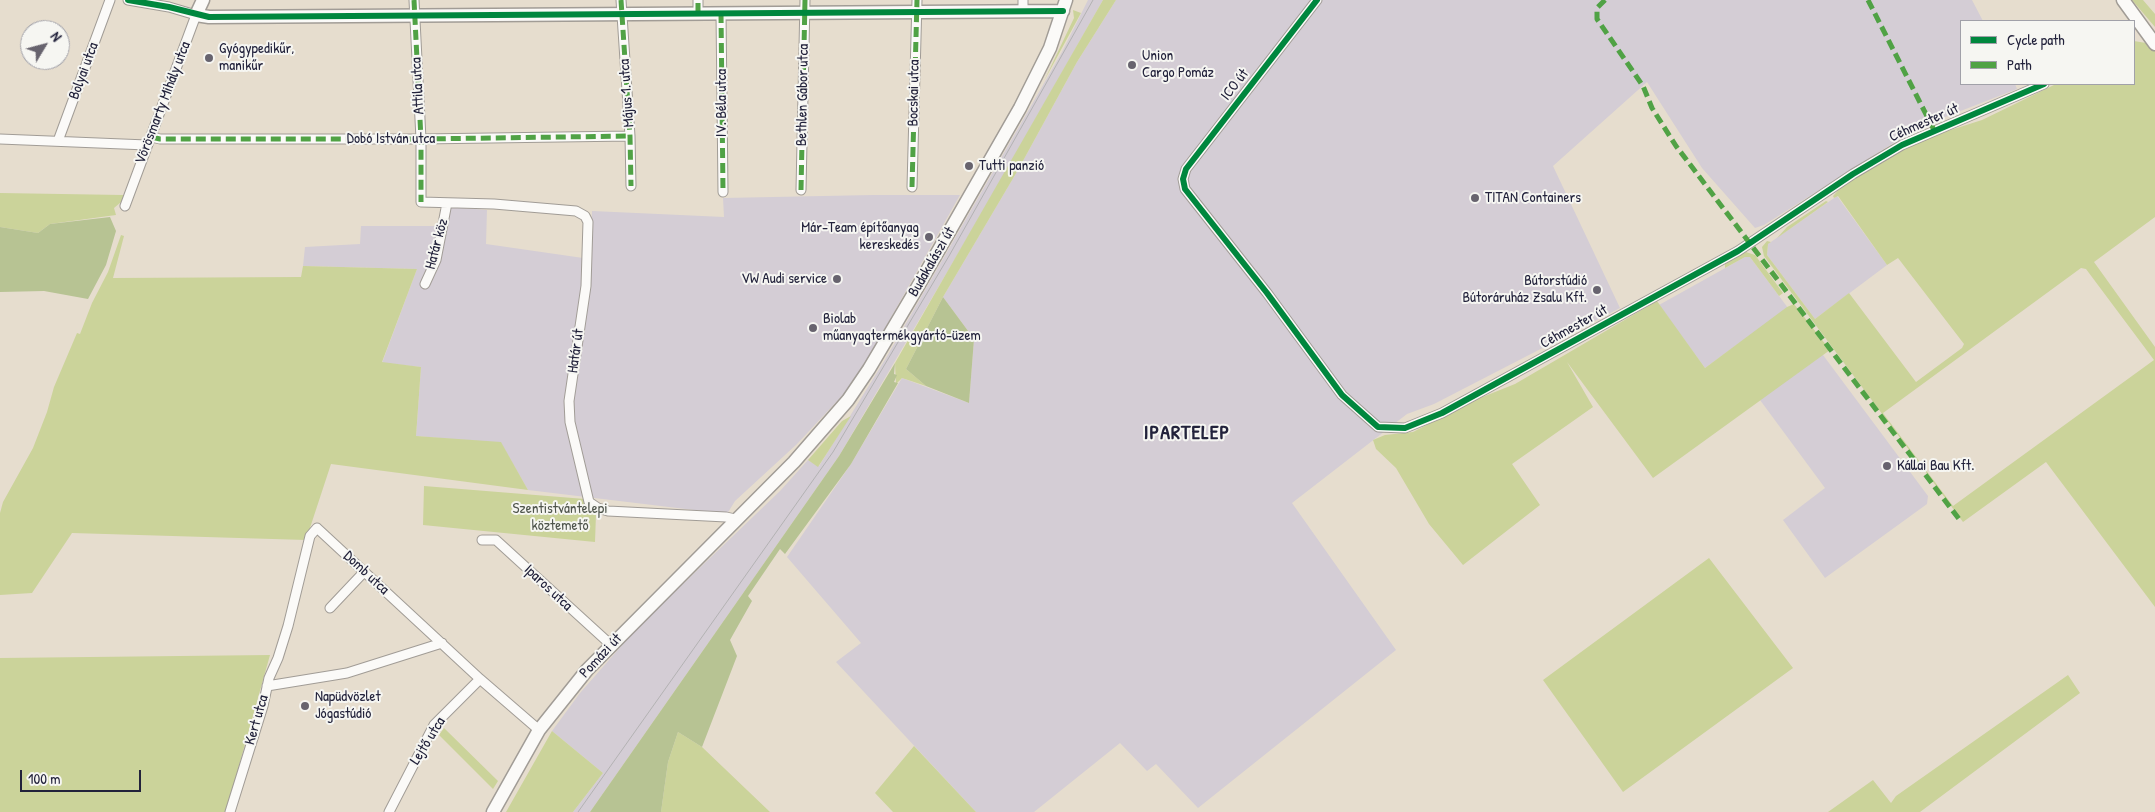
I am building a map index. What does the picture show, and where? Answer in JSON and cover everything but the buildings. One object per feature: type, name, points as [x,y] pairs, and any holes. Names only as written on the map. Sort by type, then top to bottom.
[{"type":"main road","name":"Vörösmarty Mihály utca","points":[[196,15],[203,0]]},
{"type":"main road","points":[[2123,0],[2134,20]]},
{"type":"main road","points":[[196,15],[209,17],[698,13],[804,14],[916,6],[1064,6]]},
{"type":"main road","name":"Budakalászi út","points":[[736,520],[825,428],[869,369],[1020,108],[1042,66],[1064,6]]},
{"type":"main road","points":[[2138,28],[2155,44]]},
{"type":"main road","name":"Pomázi út","points":[[493,812],[540,730],[571,688],[610,644],[736,520]]},
{"type":"street","name":"Bolyai utca","points":[[58,142],[110,0]]},
{"type":"street","points":[[128,0],[169,3],[196,15]]},
{"type":"street","name":"Attila utca","points":[[414,0],[421,139],[421,202]]},
{"type":"street","name":"Május 1. utca","points":[[621,0],[630,136],[631,186]]},
{"type":"street","points":[[698,0],[698,13]]},
{"type":"street","name":"Bethlen Gábor utca","points":[[801,190],[805,0]]},
{"type":"street","name":"ICO út","points":[[1185,189],[1183,179],[1186,169],[1317,0]]},
{"type":"street","name":"Bocskai utca","points":[[912,187],[916,6]]},
{"type":"street","name":"IV. Béla utca","points":[[721,13],[723,192]]},
{"type":"street","name":"Vörösmarty Mihály utca","points":[[125,206],[196,15]]},
{"type":"street","name":"Céhmester út","points":[[1185,189],[1267,293],[1342,396],[1378,427],[1405,428],[1442,413],[1738,251],[1852,174],[1902,145],[2042,85]]},
{"type":"street","name":"Dobó István utca","points":[[0,139],[58,142],[149,141],[160,139],[421,139],[630,136]]},
{"type":"street","name":"Határ út","points":[[421,202],[576,211],[585,216],[588,222],[586,286],[569,401],[570,422],[589,502],[598,508],[608,511],[726,517],[736,520]]},
{"type":"street","name":"Határ köz","points":[[425,284],[436,260],[447,203]]},
{"type":"street","name":"Domb utca","points":[[267,686],[288,626],[310,536],[318,528],[480,679],[540,730]]},
{"type":"street","name":"Iparos utca","points":[[482,540],[496,540],[610,644]]},
{"type":"street","points":[[330,608],[364,572]]},
{"type":"street","name":"Kert utca","points":[[230,812],[263,706],[267,686],[347,673],[442,643]]},
{"type":"street","name":"Lejtő utca","points":[[388,812],[434,726],[480,679]]},
{"type":"shaded area","points":[[1088,0],[1103,0],[989,201],[839,456],[590,812],[573,812],[603,773],[552,731],[580,693],[638,627],[780,491],[808,460],[819,466],[886,358],[1062,52]]},
{"type":"shaded area","points":[[1116,0],[1972,0],[1982,20],[1960,20],[1960,85],[2015,85],[2017,89],[1917,128],[1764,225],[1755,228],[1702,168],[1647,82],[1553,166],[1620,308],[1434,404],[1407,414],[1292,503],[1396,650],[1198,808],[1156,764],[1147,771],[1120,743],[1034,812],[976,812],[836,662],[861,643],[787,557],[851,464],[902,378],[969,403],[974,339],[943,297],[1018,170],[1077,62]]},
{"type":"shaded area","points":[[960,195],[854,383],[797,444],[735,501],[727,514],[528,490],[501,443],[416,436],[421,367],[382,363],[417,269],[303,266],[305,247],[360,244],[361,226],[447,226],[451,207],[487,210],[486,244],[590,259],[592,211],[724,217],[723,198]]},
{"type":"shaded area","points":[[1837,196],[1887,265],[1815,319],[1767,255],[1768,244]]},
{"type":"shaded area","points":[[1745,257],[1750,257],[1928,496],[1927,504],[1825,578],[1783,520],[1825,488],[1726,354],[1742,341],[1705,368],[1659,305]]},
{"type":"green space","points":[[1103,0],[1116,0],[1077,62],[1018,170],[943,297],[906,369],[926,386],[902,378],[896,384],[895,363]]},
{"type":"green space","points":[[2132,0],[2143,0],[2155,14],[2155,27]]},
{"type":"green space","points":[[1073,10],[1081,13],[1044,81],[1074,18]]},
{"type":"green space","points":[[2135,41],[2146,43],[2155,50],[2155,217],[2094,262],[2155,347],[2155,607],[2046,462],[1963,522],[1764,256],[1762,247],[1767,241],[1771,242],[1768,244],[1767,255],[1815,319],[1849,293],[1916,382],[1962,348],[1964,344],[1898,258],[1887,265],[1838,196],[1834,198],[1833,196],[1843,185],[1902,150],[1935,135],[1982,120],[2054,85],[2135,85]],"holes":[[[2081,268],[2086,269],[2154,360],[1953,506],[1883,413]]]},
{"type":"green space","points":[[0,193],[123,195],[127,197],[114,208],[116,215],[50,224],[38,233],[0,227]]},
{"type":"green space","points":[[1826,201],[1828,202],[1777,238],[1787,227]]},
{"type":"green space","points":[[110,217],[116,231],[106,265],[88,299],[44,291],[0,292],[0,227],[38,233],[50,224]]},
{"type":"green space","points":[[121,235],[124,236],[113,278],[301,277],[303,266],[417,269],[382,362],[421,367],[416,436],[501,442],[528,490],[331,464],[306,540],[72,533],[32,593],[0,595],[0,513],[3,502],[33,448],[47,412],[54,387],[77,333],[80,334],[92,303],[108,272]]},
{"type":"green space","points":[[1746,252],[1755,255],[1783,293],[1779,296],[1750,257],[1745,257],[1725,268],[1725,264]]},
{"type":"green space","points":[[943,297],[974,339],[969,403],[926,386],[906,369]]},
{"type":"green space","points":[[1657,301],[1705,368],[1787,307],[1794,304],[1830,350],[1653,478],[1567,362],[1593,407],[1512,464],[1540,505],[1463,565],[1429,524],[1396,468],[1376,449],[1373,440],[1385,435],[1413,432],[1475,400],[1515,384]]},
{"type":"green space","points":[[895,363],[894,374],[897,375],[894,382],[898,383],[851,464],[785,554],[780,549],[748,596],[752,601],[730,640],[737,656],[702,747],[678,732],[668,762],[661,812],[590,812],[839,456]]},
{"type":"green space","points":[[851,416],[818,467],[808,460],[842,421]]},
{"type":"green space","name":"Szentistvántelepi köztemető","points":[[424,486],[585,499],[587,513],[596,514],[595,542],[423,525]]},
{"type":"green space","points":[[1709,558],[1793,668],[1623,792],[1543,680]]},
{"type":"green space","points":[[270,655],[226,812],[0,812],[0,658]]},
{"type":"green space","points":[[2068,675],[2080,693],[1920,812],[1828,812],[1873,780],[1891,803],[1896,796]]},
{"type":"green space","points":[[444,728],[498,781],[493,789],[439,735]]},
{"type":"green space","points":[[552,731],[603,773],[573,812],[506,812]]},
{"type":"green space","points":[[678,732],[702,747],[770,812],[661,812],[668,762]]},
{"type":"green space","points":[[914,746],[976,812],[893,812],[875,793]]},
{"type":"tram line","points":[[578,812],[833,452],[949,256],[1093,0]]},
{"type":"marked path","points":[[414,0],[421,139],[421,202]]},
{"type":"marked path","points":[[621,0],[630,136],[631,186]]},
{"type":"marked path","points":[[698,0],[698,13]]},
{"type":"marked path","points":[[801,190],[805,0]]},
{"type":"marked path","points":[[912,187],[917,0]]},
{"type":"marked path","points":[[1605,0],[1597,8],[1597,19],[1643,86],[1652,108],[1676,146],[1959,519]]},
{"type":"marked path","points":[[1868,0],[1935,132]]},
{"type":"marked path","points":[[721,13],[723,192]]},
{"type":"marked path","points":[[151,137],[160,139],[421,139],[630,136]]},
{"type":"cycle path","points":[[128,0],[169,7],[209,17],[1063,11]]},
{"type":"cycle path","points":[[1317,0],[1186,169],[1183,179],[1185,189],[1267,293],[1342,395],[1378,427],[1405,428],[1442,413],[1738,251],[1853,174],[1902,145],[2042,85]]},
{"type":"place","name":"Gyógypedikűr, manikűr","points":[[209,58]]},
{"type":"place","name":"Union Cargo Pomáz","points":[[1132,65]]},
{"type":"place","name":"Tutti panzió","points":[[969,166]]},
{"type":"place","name":"TITAN Containers","points":[[1475,198]]},
{"type":"place","name":"Már-Team építőanyag kereskedés","points":[[929,237]]},
{"type":"place","name":"VW Audi service","points":[[837,279]]},
{"type":"place","name":"Bútorstúdió Bútoráruház Zsalu Kft.","points":[[1597,290]]},
{"type":"place","name":"Biolab műanyagtermékgyártó-üzem","points":[[813,328]]},
{"type":"place","name":"Kállai Bau Kft.","points":[[1887,466]]},
{"type":"place","name":"Napüdvözlet Jógastúdió","points":[[305,706]]},
{"type":"district","name":"IPARTELEP","points":[[1187,434]]}]
